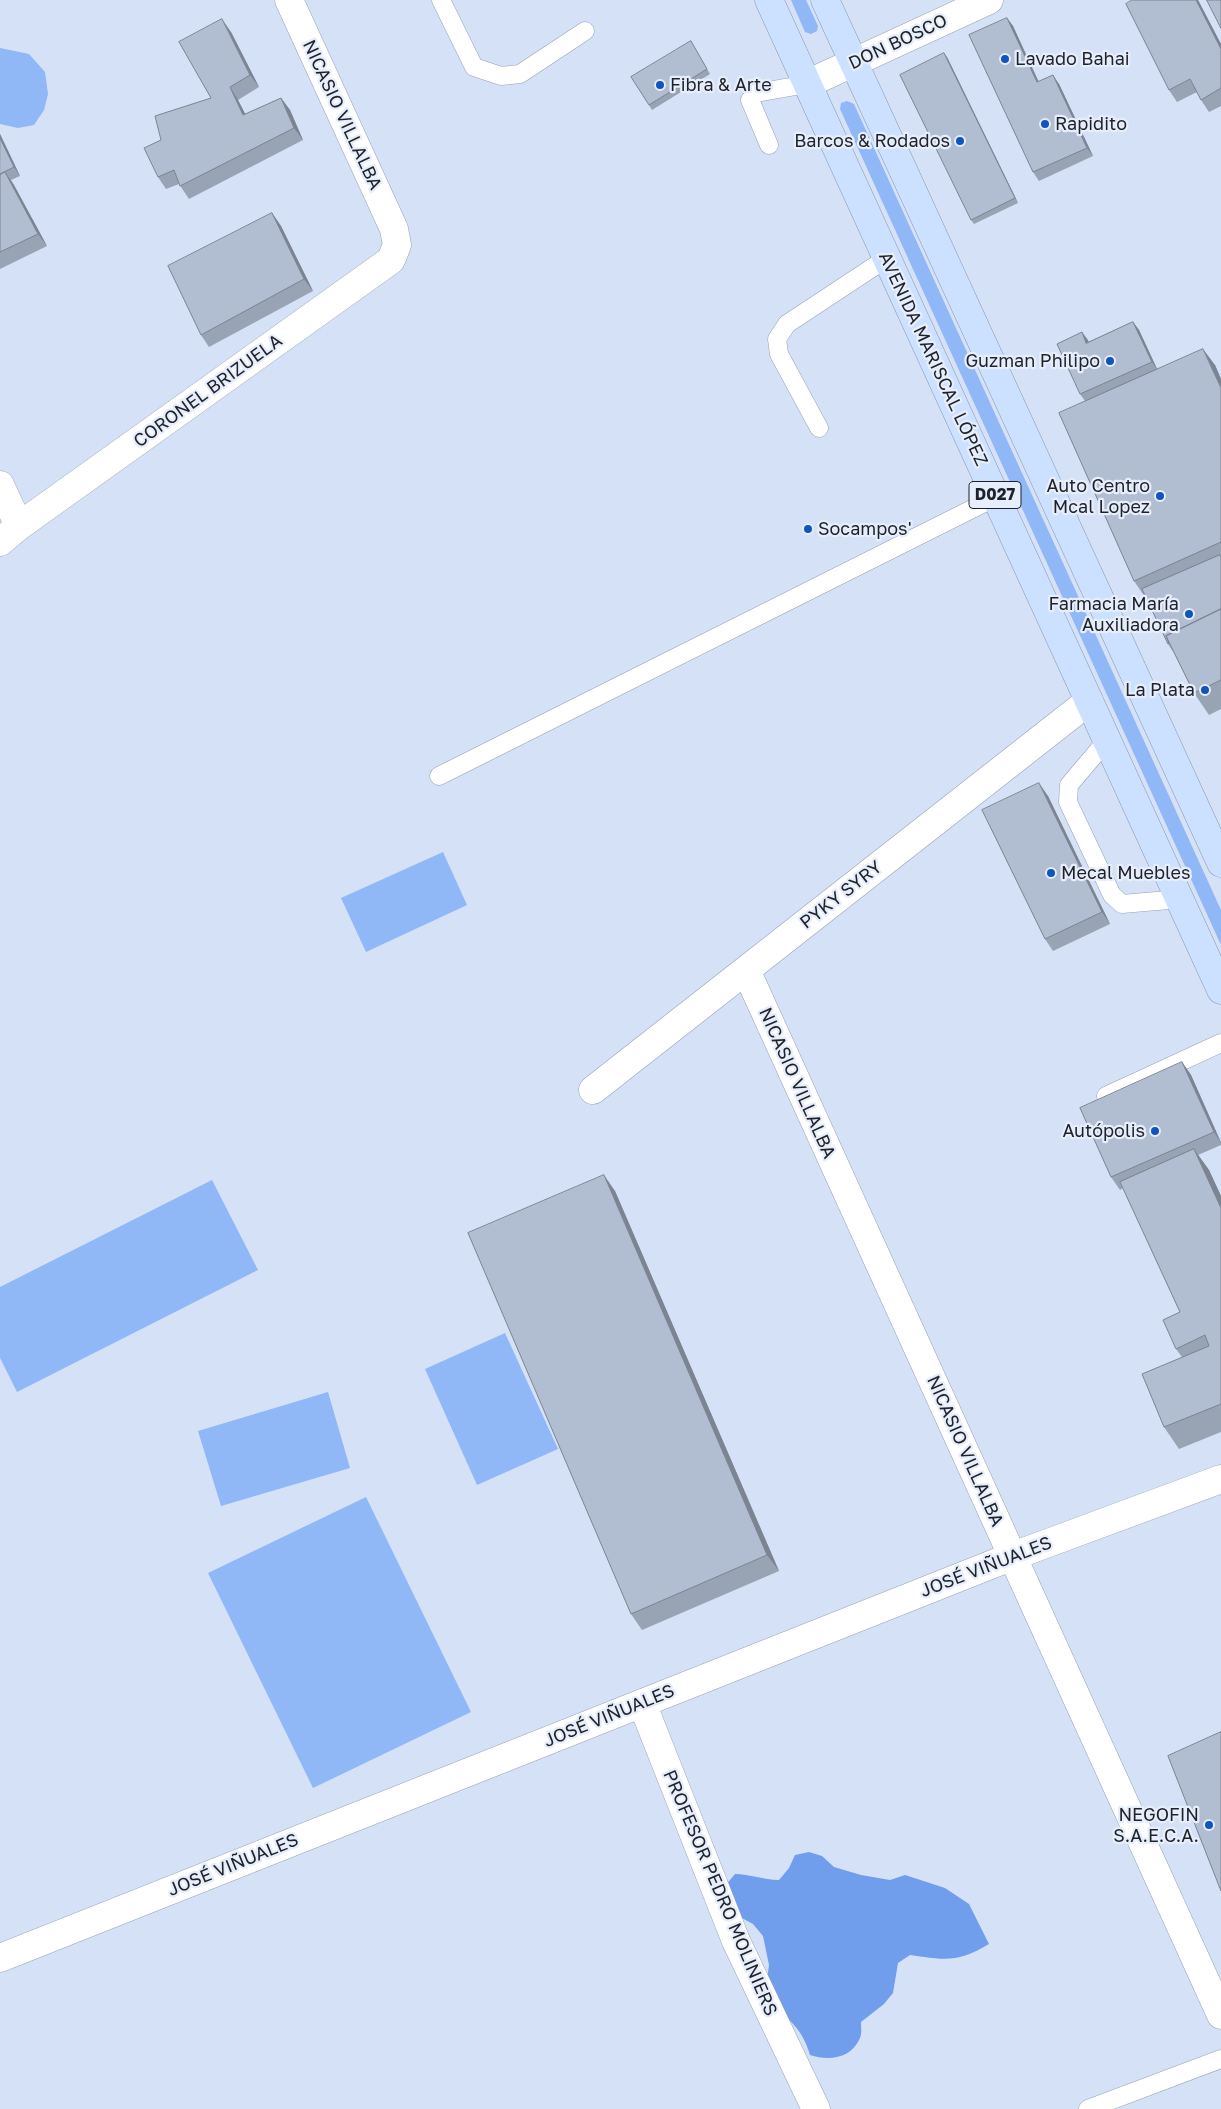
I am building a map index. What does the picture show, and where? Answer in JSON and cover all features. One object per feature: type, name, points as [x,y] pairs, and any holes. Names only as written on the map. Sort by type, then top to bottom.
[{"type":"highway","name":"AVENIDA MARISCAL LÓPEZ","points":[[768,0],[1221,990]]},
{"type":"highway","name":"D027","points":[[825,0],[1221,863]]},
{"type":"street","name":"NICASIO VILLALBA","points":[[289,0],[394,229]]},
{"type":"street","name":"DON BOSCO","points":[[807,84],[989,0]]},
{"type":"street","name":"CORONEL BRIZUELA","points":[[9,534],[391,260],[397,245],[394,229]]},
{"type":"street","points":[[0,485],[9,534]]},
{"type":"street","name":"PYKY SYRY","points":[[593,1090],[1089,700]]},
{"type":"street","name":"NICASIO VILLALBA","points":[[746,970],[1221,2015]]},
{"type":"street","name":"JOSÉ VIÑUALES","points":[[0,1958],[1013,1556],[1221,1479]]},
{"type":"street","name":"PROFESOR PEDRO MOLINIERS","points":[[642,1703],[736,1941],[816,2109]]},
{"type":"lane","points":[[441,0],[474,68],[501,76],[520,74],[585,31]]},
{"type":"lane","points":[[769,145],[750,100],[756,93],[807,84]]},
{"type":"lane","points":[[819,428],[779,354],[778,339],[787,324],[887,258]]},
{"type":"lane","points":[[439,776],[996,497]]},
{"type":"lane","points":[[1107,740],[1069,785],[1068,802],[1112,895],[1122,904],[1180,899]]},
{"type":"lane","points":[[1106,1096],[1221,1043]]},
{"type":"lane","points":[[1088,2109],[1221,2059]]},
{"type":"shaded area","points":[[791,0],[806,0],[818,26],[817,31],[811,34],[805,32]]},
{"type":"shaded area","points":[[0,48],[29,54],[45,72],[48,94],[44,110],[34,125],[18,128],[0,124]]},
{"type":"shaded area","points":[[847,101],[854,104],[1221,910],[1221,945],[840,109],[841,103]]},
{"type":"shaded area","points":[[443,852],[467,905],[366,952],[341,898]]},
{"type":"shaded area","points":[[212,1180],[258,1270],[17,1392],[0,1358],[0,1287]]},
{"type":"shaded area","points":[[505,1333],[558,1449],[477,1485],[425,1369]]},
{"type":"shaded area","points":[[328,1392],[350,1468],[221,1506],[198,1431]]},
{"type":"shaded area","points":[[366,1497],[471,1712],[313,1788],[208,1573]]},
{"type":"shaded area","points":[[809,1852],[822,1856],[834,1867],[861,1875],[890,1880],[905,1875],[945,1888],[969,1904],[989,1944],[968,1954],[951,1959],[910,1955],[898,1963],[893,1993],[884,2004],[861,2022],[861,2036],[856,2045],[845,2054],[832,2058],[810,2055],[797,2028],[765,1995],[769,1965],[763,1936],[753,1924],[740,1917],[724,1887],[735,1874],[779,1880],[789,1868],[795,1855]]},
{"type":"building","points":[[1132,0],[1196,0],[1221,49],[1221,88],[1201,100],[1190,79],[1169,90],[1126,4]]},
{"type":"building","points":[[1207,0],[1221,0],[1221,28]]},
{"type":"building","name":"Rapidito","points":[[1007,18],[1037,82],[1053,75],[1087,148],[1033,172],[969,35]]},
{"type":"building","points":[[222,19],[250,75],[230,87],[243,115],[281,98],[294,128],[180,186],[174,170],[158,177],[144,148],[161,140],[155,116],[211,98],[179,42]]},
{"type":"building","points":[[691,41],[707,69],[649,105],[631,77]]},
{"type":"building","name":"Barcos & Rodados","points":[[944,53],[1015,198],[971,220],[900,75]]},
{"type":"building","points":[[0,138],[14,167],[0,174]]},
{"type":"building","points":[[5,172],[38,234],[0,252],[0,175]]},
{"type":"building","points":[[272,213],[304,279],[201,335],[168,266]]},
{"type":"building","name":"Guzman Philipo","points":[[1133,322],[1152,362],[1080,394],[1057,344],[1082,332],[1086,343]]},
{"type":"building","name":"Auto Centro Mcal Lopez","points":[[1203,349],[1221,388],[1221,542],[1134,581],[1059,413]]},
{"type":"building","name":"Farmacia María Auxiliadora","points":[[1220,555],[1221,609],[1166,636],[1168,644],[1142,589]]},
{"type":"building","points":[[1221,609],[1221,680],[1194,693],[1166,636]]},
{"type":"building","name":"Mecal Muebles","points":[[1039,783],[1102,912],[1045,939],[982,810]]},
{"type":"building","name":"Autópolis","points":[[1182,1062],[1214,1132],[1111,1177],[1080,1108]]},
{"type":"building","points":[[1194,1149],[1221,1208],[1221,1404],[1164,1427],[1142,1374],[1209,1346],[1205,1335],[1176,1349],[1163,1320],[1180,1312],[1120,1182]]},
{"type":"building","points":[[604,1175],[767,1555],[631,1614],[468,1233]]},
{"type":"building","name":"NEGOFIN S.A.E.C.A.","points":[[1221,1732],[1221,1891],[1168,1756]]},
{"type":"place","name":"Lavado Bahai","points":[[1005,59]]},
{"type":"place","name":"Fibra & Arte","points":[[660,85]]},
{"type":"place","name":"Rapidito","points":[[1045,124]]},
{"type":"place","name":"Barcos & Rodados","points":[[960,141]]},
{"type":"place","name":"Guzman Philipo","points":[[1110,361]]},
{"type":"place","name":"Auto Centro Mcal Lopez","points":[[1160,496]]},
{"type":"place","name":"Socampos'","points":[[808,529]]},
{"type":"place","name":"Farmacia María Auxiliadora","points":[[1189,614]]},
{"type":"place","name":"La Plata","points":[[1205,690]]},
{"type":"place","name":"Mecal Muebles","points":[[1051,873]]},
{"type":"place","name":"Autópolis","points":[[1155,1131]]},
{"type":"place","name":"NEGOFIN S.A.E.C.A.","points":[[1209,1825]]}]
